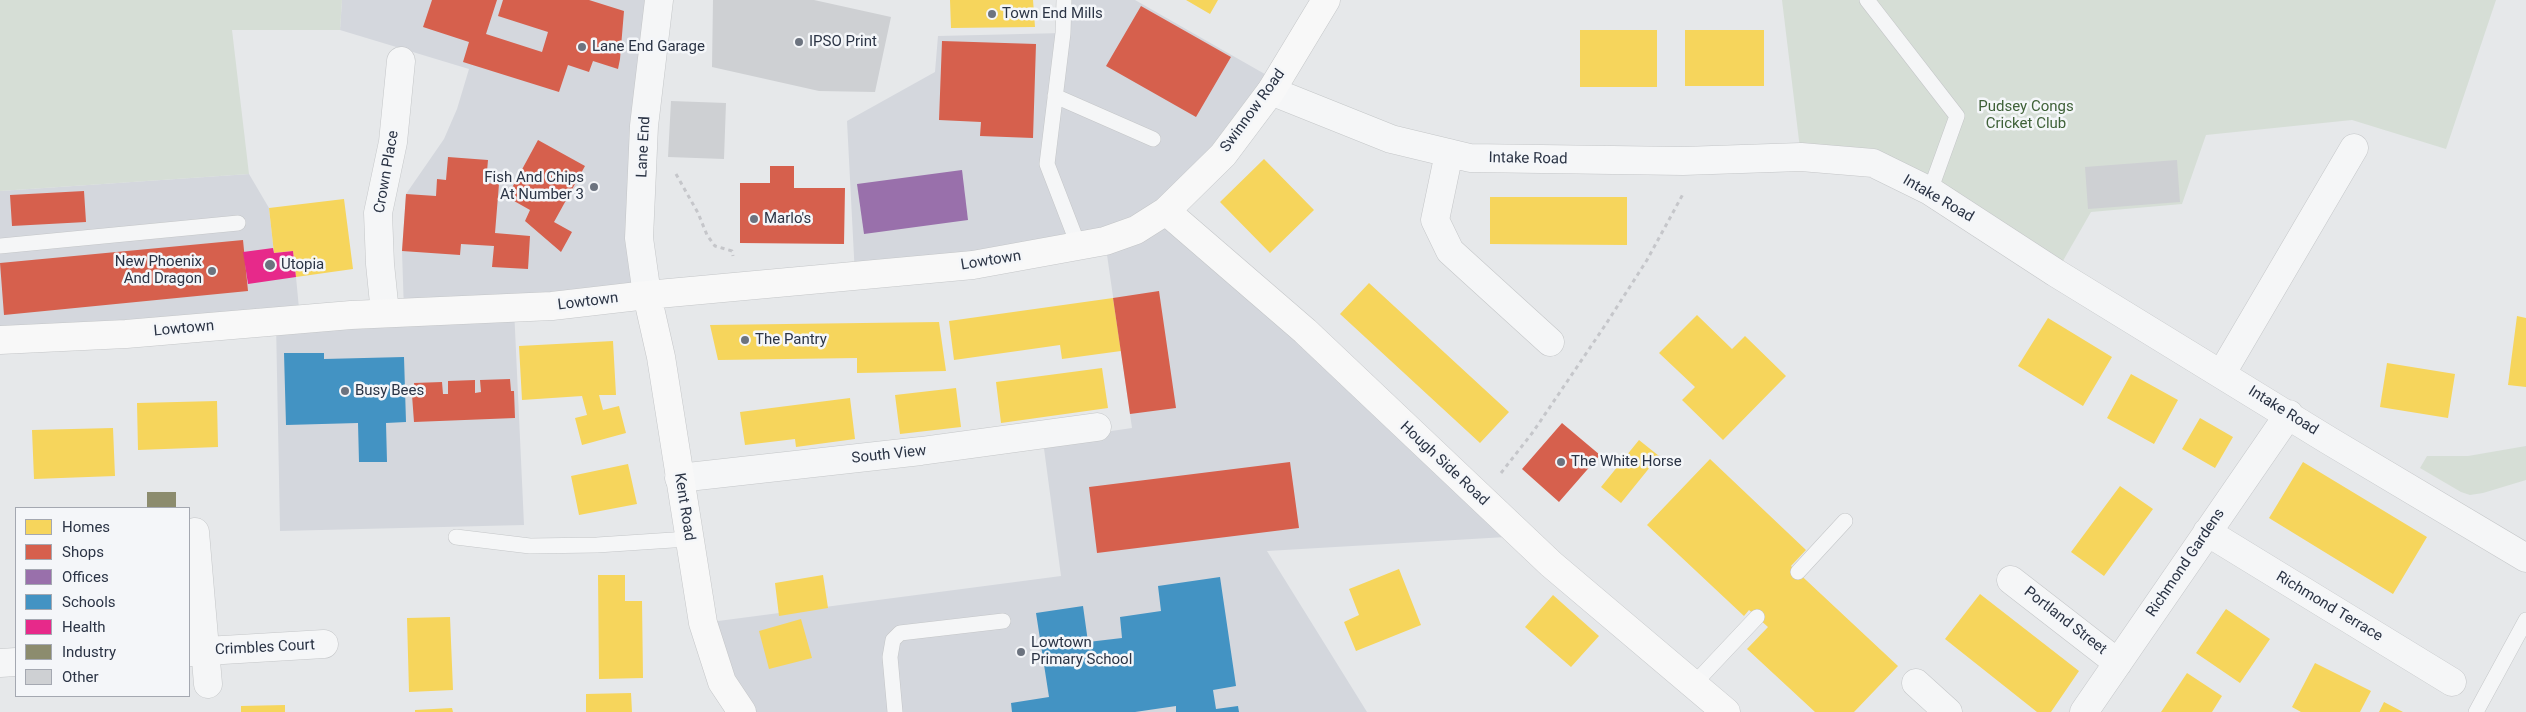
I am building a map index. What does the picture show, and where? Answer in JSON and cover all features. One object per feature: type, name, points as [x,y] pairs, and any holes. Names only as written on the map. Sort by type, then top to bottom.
[{"type":"main road","name":"Swinnow Road","points":[[1166,211],[1222,155],[1271,91],[1326,0]]},
{"type":"main road","name":"Lowtown","points":[[0,340],[126,334],[386,313],[552,306],[647,294],[737,288],[973,265],[1079,247],[1136,230],[1166,211]]},
{"type":"main road","name":"Hough Side Road","points":[[1166,211],[1304,331],[1551,564],[1726,712]]},
{"type":"main road","name":"Kent Road","points":[[647,294],[661,357],[688,539],[703,623],[722,682],[742,712]]},
{"type":"street","name":"Lane End","points":[[647,294],[639,238],[644,126],[656,1]]},
{"type":"street","name":"Crown Place","points":[[386,313],[380,264],[378,213],[393,142],[401,61]]},
{"type":"street","name":"Intake Road","points":[[1271,91],[1391,140],[1470,158],[1688,161],[1801,157],[1873,163],[1930,191],[2056,272],[2289,414],[2525,553]]},
{"type":"street","points":[[2222,373],[2354,148]]},
{"type":"street","points":[[1449,154],[1435,220],[1450,250],[1550,342]]},
{"type":"street","name":"Richmond Gardens","points":[[2084,712],[2289,414]]},
{"type":"street","name":"South View","points":[[679,478],[922,451],[1097,427]]},
{"type":"street","name":"Crimbles Court","points":[[195,532],[197,652],[208,684]]},
{"type":"street","name":"Richmond Terrace","points":[[2207,532],[2452,682]]},
{"type":"street","name":"Portland Street","points":[[2012,580],[2118,663]]},
{"type":"street","name":"Crimbles Court","points":[[197,652],[324,644]]},
{"type":"street","points":[[0,663],[15,662]]},
{"type":"street","points":[[1916,683],[1948,712]]},
{"type":"lane","points":[[1064,0],[1063,33],[1047,164],[1079,247]]},
{"type":"lane","points":[[1867,0],[1957,116],[1930,191]]},
{"type":"lane","points":[[1055,96],[1153,139]]},
{"type":"lane","points":[[0,246],[238,223]]},
{"type":"lane","points":[[1798,572],[1845,521]]},
{"type":"lane","points":[[456,538],[530,546],[597,545],[688,539]]},
{"type":"lane","points":[[1693,685],[1757,617]]},
{"type":"lane","points":[[2476,712],[2526,620]]},
{"type":"lane","points":[[895,712],[890,657],[892,640],[900,633],[1003,621]]},
{"type":"path","points":[[1480,498],[1533,432],[1647,260],[1682,198],[1688,161]]},
{"type":"path","points":[[673,169],[695,206],[707,235],[715,246],[732,251],[737,288]]},
{"type":"shaded area","points":[[342,0],[652,0],[647,295],[514,308],[524,525],[280,531],[276,322],[0,340],[0,191],[249,174],[269,208],[274,253],[296,277],[300,319],[404,312],[402,251],[406,194],[444,139],[457,109],[469,69],[340,30]]},
{"type":"shaded area","points":[[1064,0],[1135,0],[1277,81],[1166,211],[1523,536],[1267,551],[1367,712],[742,712],[703,623],[1061,576],[1043,441],[1132,428],[1105,241],[855,276],[847,121],[935,72],[938,36],[1063,33]]},
{"type":"green space","points":[[0,0],[342,0],[340,30],[232,30],[249,174],[0,191]]},
{"type":"green space","name":"Pudsey Congs Cricket Club","points":[[1782,0],[2496,0],[2446,149],[2352,120],[2206,135],[2182,204],[2091,212],[2056,273],[1931,191],[1801,157]]},
{"type":"green space","points":[[2526,446],[2526,480],[2483,493],[2470,495],[2461,492],[2420,468],[2427,456],[2468,456]]},
{"type":"building: Homes","name":"Town End Mills","points":[[950,0],[1033,0],[1035,27],[951,28]]},
{"type":"building: Homes","points":[[1186,0],[1218,0],[1210,14]]},
{"type":"building: Homes","points":[[1580,30],[1657,30],[1657,87],[1580,87]]},
{"type":"building: Homes","points":[[1685,30],[1764,30],[1764,86],[1685,86]]},
{"type":"building: Homes","points":[[1264,159],[1314,210],[1270,253],[1220,202]]},
{"type":"building: Homes","points":[[1490,197],[1627,197],[1627,245],[1490,244]]},
{"type":"building: Homes","points":[[344,199],[353,269],[296,277],[293,251],[274,253],[269,208]]},
{"type":"building: Homes","points":[[1369,283],[1509,412],[1480,443],[1340,314]]},
{"type":"building: Homes","points":[[1113,298],[1121,351],[1062,359],[1060,345],[954,360],[949,321]]},
{"type":"building: Homes","points":[[1697,315],[1732,349],[1745,336],[1786,376],[1723,440],[1682,400],[1695,387],[1659,353]]},
{"type":"building: Homes","points":[[2517,316],[2526,318],[2526,387],[2508,385]]},
{"type":"building: Homes","points":[[2048,318],[2112,357],[2083,406],[2018,366]]},
{"type":"building: Homes","points":[[939,322],[946,371],[857,373],[857,358],[718,360],[710,325]]},
{"type":"building: Homes","points":[[613,341],[616,395],[599,395],[603,410],[619,406],[626,433],[582,445],[575,418],[587,415],[582,396],[522,400],[519,346]]},
{"type":"building: Homes","points":[[2387,363],[2455,374],[2448,418],[2380,407]]},
{"type":"building: Homes","points":[[1102,368],[1108,408],[1001,423],[996,382]]},
{"type":"building: Homes","points":[[2131,374],[2178,400],[2154,444],[2107,418]]},
{"type":"building: Homes","points":[[956,388],[961,427],[900,434],[895,395]]},
{"type":"building: Homes","points":[[850,398],[855,439],[796,447],[795,439],[745,445],[740,412]]},
{"type":"building: Homes","points":[[217,401],[218,447],[138,450],[137,403]]},
{"type":"building: Homes","points":[[2200,418],[2233,437],[2215,468],[2182,449]]},
{"type":"building: Homes","points":[[113,428],[115,476],[34,479],[32,430]]},
{"type":"building: Homes","points":[[1639,440],[1659,456],[1621,503],[1601,487]]},
{"type":"building: Homes","points":[[1710,459],[1806,550],[1791,566],[1898,666],[1854,712],[1815,712],[1747,649],[1768,627],[1749,610],[1744,616],[1647,525]]},
{"type":"building: Homes","points":[[2303,462],[2427,537],[2393,594],[2269,518]]},
{"type":"building: Homes","points":[[628,464],[637,504],[579,515],[571,476]]},
{"type":"building: Homes","points":[[2120,486],[2153,509],[2104,576],[2071,552]]},
{"type":"building: Homes","points":[[1399,569],[1421,625],[1356,651],[1344,622],[1359,615],[1349,589]]},
{"type":"building: Homes","points":[[598,575],[625,575],[625,601],[642,601],[643,678],[599,679]]},
{"type":"building: Homes","points":[[823,575],[828,608],[779,616],[775,583]]},
{"type":"building: Homes","points":[[1980,594],[2079,671],[2051,712],[2037,712],[1945,639]]},
{"type":"building: Homes","points":[[1553,595],[1599,636],[1571,667],[1525,627]]},
{"type":"building: Homes","points":[[2226,609],[2270,639],[2240,683],[2196,653]]},
{"type":"building: Homes","points":[[450,617],[453,690],[409,692],[407,618]]},
{"type":"building: Homes","points":[[801,619],[812,658],[769,669],[759,631]]},
{"type":"building: Homes","points":[[2315,663],[2371,691],[2360,712],[2301,712],[2292,707]]},
{"type":"building: Homes","points":[[2187,673],[2222,696],[2212,712],[2161,712]]},
{"type":"building: Homes","points":[[631,693],[632,712],[586,712],[586,694]]},
{"type":"building: Homes","points":[[2384,702],[2403,712],[2379,712]]},
{"type":"building: Homes","points":[[285,705],[285,712],[241,712],[241,706]]},
{"type":"building: Homes","points":[[452,708],[453,712],[415,712],[415,710]]},
{"type":"building: Shops","name":"Lane End Garage","points":[[432,0],[497,0],[486,34],[542,52],[548,32],[498,16],[503,0],[589,0],[624,11],[618,69],[593,61],[589,72],[568,65],[559,92],[463,62],[469,42],[423,27]]},
{"type":"building: Shops","points":[[1141,6],[1231,57],[1196,117],[1106,66]]},
{"type":"building: Shops","points":[[942,41],[1036,44],[1033,138],[980,136],[981,122],[939,120]]},
{"type":"building: Shops","points":[[538,140],[585,166],[554,222],[572,232],[561,252],[525,221],[530,210],[507,197]]},
{"type":"building: Shops","points":[[448,157],[488,160],[486,183],[499,184],[495,233],[530,236],[528,269],[492,267],[494,246],[461,244],[460,255],[402,251],[406,194],[436,196],[437,179],[446,180]]},
{"type":"building: Shops","points":[[770,166],[794,166],[794,188],[845,188],[844,244],[740,243],[740,183],[770,183]]},
{"type":"building: Shops","points":[[84,191],[86,222],[12,226],[10,195]]},
{"type":"building: Shops","points":[[243,240],[248,291],[4,315],[0,263]]},
{"type":"building: Shops","points":[[1159,291],[1176,408],[1130,414],[1113,298]]},
{"type":"building: Shops","points":[[510,379],[511,391],[514,391],[515,418],[414,422],[412,395],[415,395],[414,383],[442,382],[443,394],[448,394],[448,381],[475,380],[475,393],[481,392],[480,380]]},
{"type":"building: Shops","name":"The White Horse","points":[[1562,423],[1600,455],[1559,502],[1522,469]]},
{"type":"building: Shops","points":[[1290,462],[1299,528],[1097,553],[1089,487]]},
{"type":"building: Offices","points":[[962,170],[968,220],[864,234],[857,184]]},
{"type":"building: Schools","name":"Busy Bees","points":[[284,353],[324,353],[324,359],[404,357],[406,422],[386,423],[387,462],[359,462],[358,423],[286,425]]},
{"type":"building: Schools","points":[[1220,577],[1236,686],[1213,690],[1216,709],[1238,706],[1239,712],[1176,712],[1176,706],[1135,712],[1012,712],[1011,703],[1049,697],[1036,613],[1083,606],[1088,642],[1122,638],[1120,617],[1161,611],[1158,586]]},
{"type":"building: Health","name":"Utopia","points":[[273,248],[274,253],[293,251],[296,277],[248,284],[243,252]]},
{"type":"building: Industry","points":[[147,492],[176,492],[176,507],[147,507]]},
{"type":"building: Other","name":"IPSO Print","points":[[713,0],[814,0],[891,17],[875,92],[819,91],[712,67]]},
{"type":"building: Other","points":[[671,101],[726,103],[724,159],[668,157]]},
{"type":"building: Other","points":[[2177,160],[2180,202],[2088,209],[2085,167]]},
{"type":"place","name":"Town End Mills","points":[[992,14]]},
{"type":"place","name":"IPSO Print","points":[[799,42]]},
{"type":"place","name":"Lane End Garage","points":[[582,47]]},
{"type":"place","name":"Fish And Chips At Number 3","points":[[594,187]]},
{"type":"place","name":"Marlo's","points":[[754,219]]},
{"type":"place","name":"Utopia","points":[[270,265]]},
{"type":"place","name":"New Phoenix And Dragon","points":[[212,271]]},
{"type":"place","name":"The Pantry","points":[[745,340]]},
{"type":"place","name":"Busy Bees","points":[[345,391]]},
{"type":"place","name":"The White Horse","points":[[1561,462]]},
{"type":"place","name":"Lowtown Primary School","points":[[1021,652]]}]
